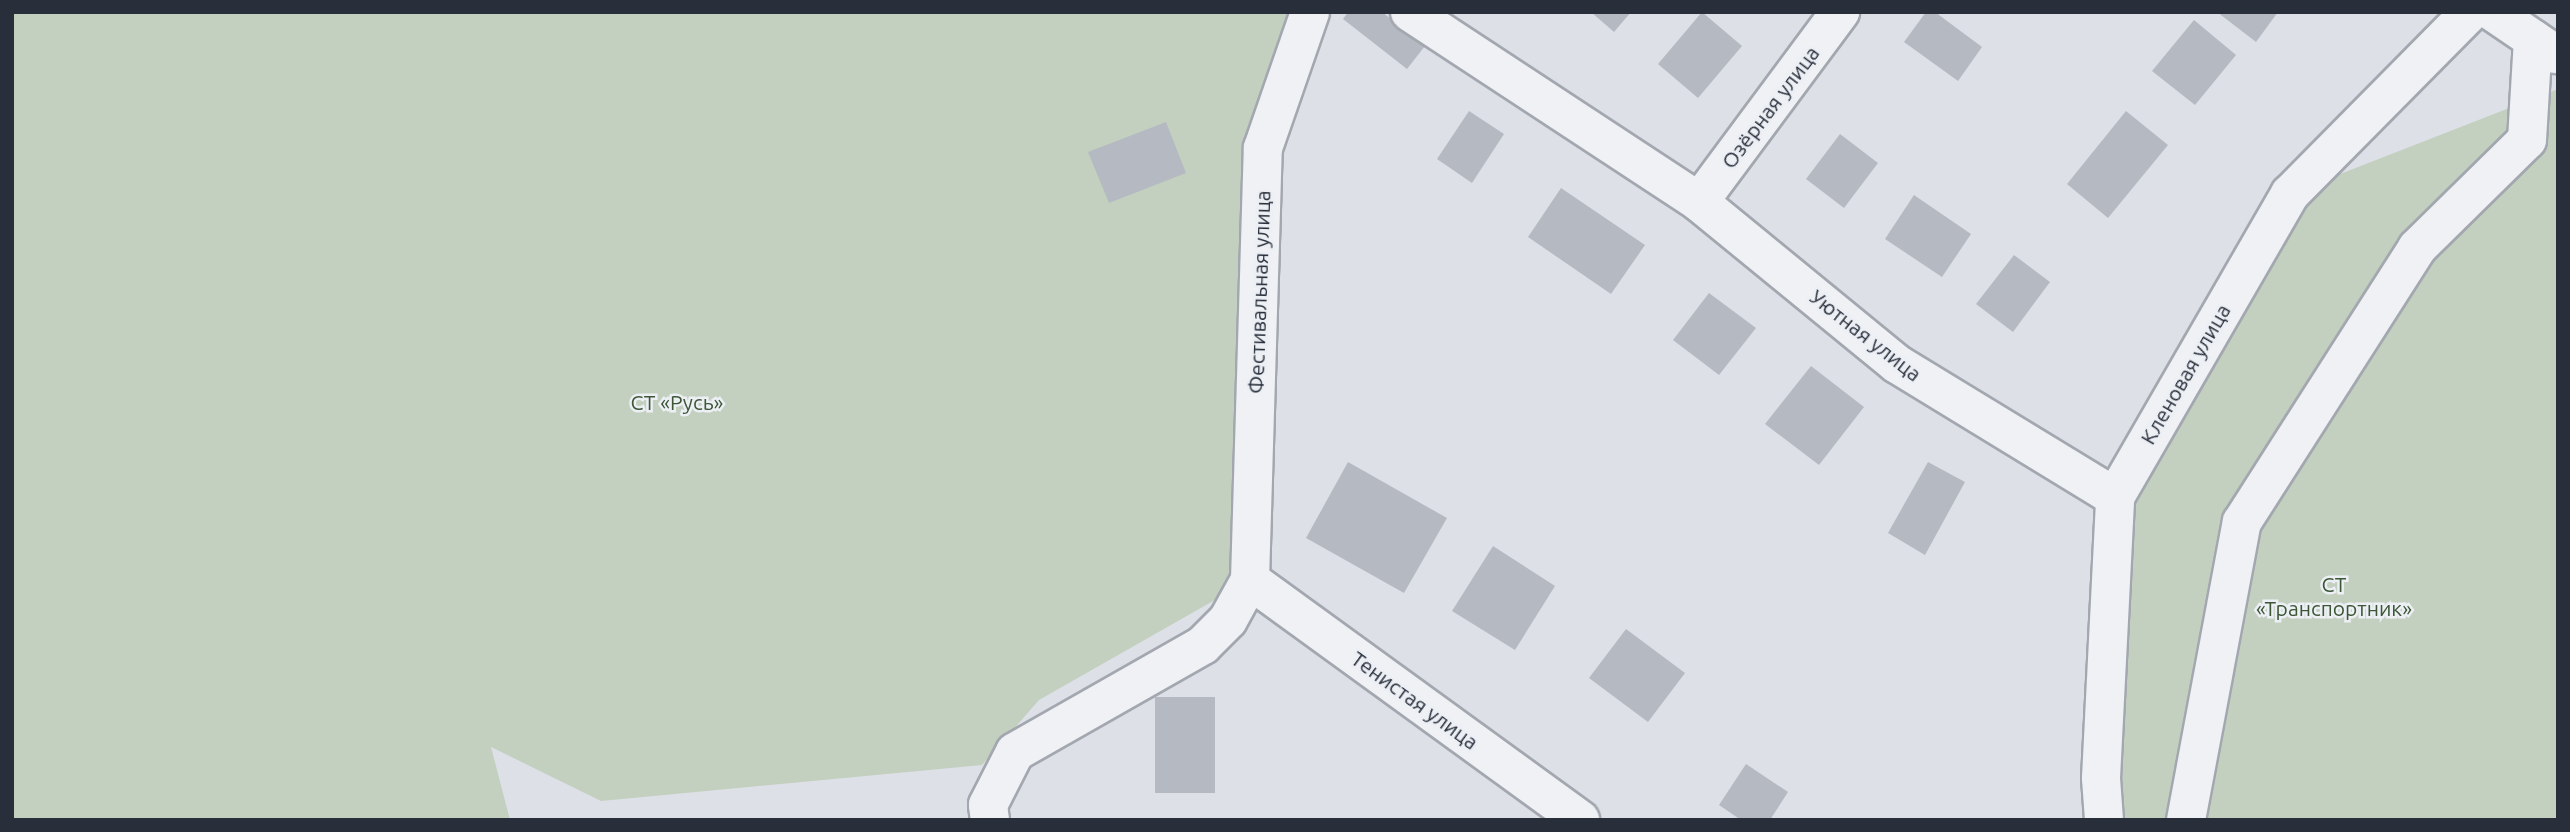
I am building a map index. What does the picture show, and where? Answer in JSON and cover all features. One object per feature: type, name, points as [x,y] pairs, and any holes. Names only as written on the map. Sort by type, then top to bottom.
[{"type":"street","name":"Фестивальная улица","points":[[1250,580],[1263,148],[1310,12]]},
{"type":"street","name":"Уютная улица","points":[[1410,12],[1699,202],[1898,364],[2115,497]]},
{"type":"street","name":"Озёрная улица","points":[[1699,202],[1840,12]]},
{"type":"street","name":"Кленовая улица","points":[[2104,820],[2101,778],[2115,497],[2290,194],[2470,12]]},
{"type":"street","points":[[2186,820],[2242,523],[2417,248],[2527,139],[2545,48],[2493,12]]},
{"type":"street","points":[[990,820],[988,805],[1015,752],[1203,645],[1228,620],[1250,580]]},
{"type":"street","name":"Тенистая улица","points":[[1250,580],[1580,820]]},
{"type":"green space","name":"СТ «Русь»","points":[[12,12],[1310,12],[1263,148],[1250,580],[1039,700],[982,765],[601,801],[491,747],[510,820],[12,820]]},
{"type":"green space","name":"СТ «Транспортник»","points":[[2558,89],[2558,820],[2106,820],[2115,497],[2289,194]]},
{"type":"building","points":[[1348,12],[1382,12],[1425,46],[1407,69],[1343,19]]},
{"type":"building","points":[[1591,12],[1631,12],[1614,32]]},
{"type":"building","points":[[1702,12],[1742,46],[1698,98],[1658,64]]},
{"type":"building","points":[[1926,12],[1935,12],[1982,47],[1958,81],[1904,42]]},
{"type":"building","points":[[2217,12],[2278,12],[2256,42]]},
{"type":"building","points":[[2194,20],[2236,55],[2195,105],[2152,71]]},
{"type":"building","points":[[1469,111],[1504,134],[1472,183],[1437,159]]},
{"type":"building","points":[[2126,111],[2168,145],[2108,218],[2067,184]]},
{"type":"building","points":[[1166,122],[1186,173],[1109,203],[1088,152]]},
{"type":"building","points":[[1840,134],[1878,163],[1844,208],[1806,179]]},
{"type":"building","points":[[1561,188],[1645,245],[1611,294],[1528,237]]},
{"type":"building","points":[[1914,195],[1971,234],[1942,277],[1885,239]]},
{"type":"building","points":[[2014,255],[2050,282],[2013,332],[1976,304]]},
{"type":"building","points":[[1709,293],[1756,328],[1719,375],[1673,340]]},
{"type":"building","points":[[1811,366],[1864,407],[1819,465],[1765,424]]},
{"type":"building","points":[[1348,462],[1447,518],[1404,593],[1306,538]]},
{"type":"building","points":[[1928,462],[1965,482],[1925,555],[1888,533]]},
{"type":"building","points":[[1493,546],[1555,586],[1515,650],[1452,611]]},
{"type":"building","points":[[1626,629],[1685,673],[1648,722],[1589,678]]},
{"type":"building","points":[[1155,697],[1215,697],[1215,793],[1155,793]]},
{"type":"building","points":[[1746,764],[1788,792],[1770,820],[1741,820],[1719,805]]}]
